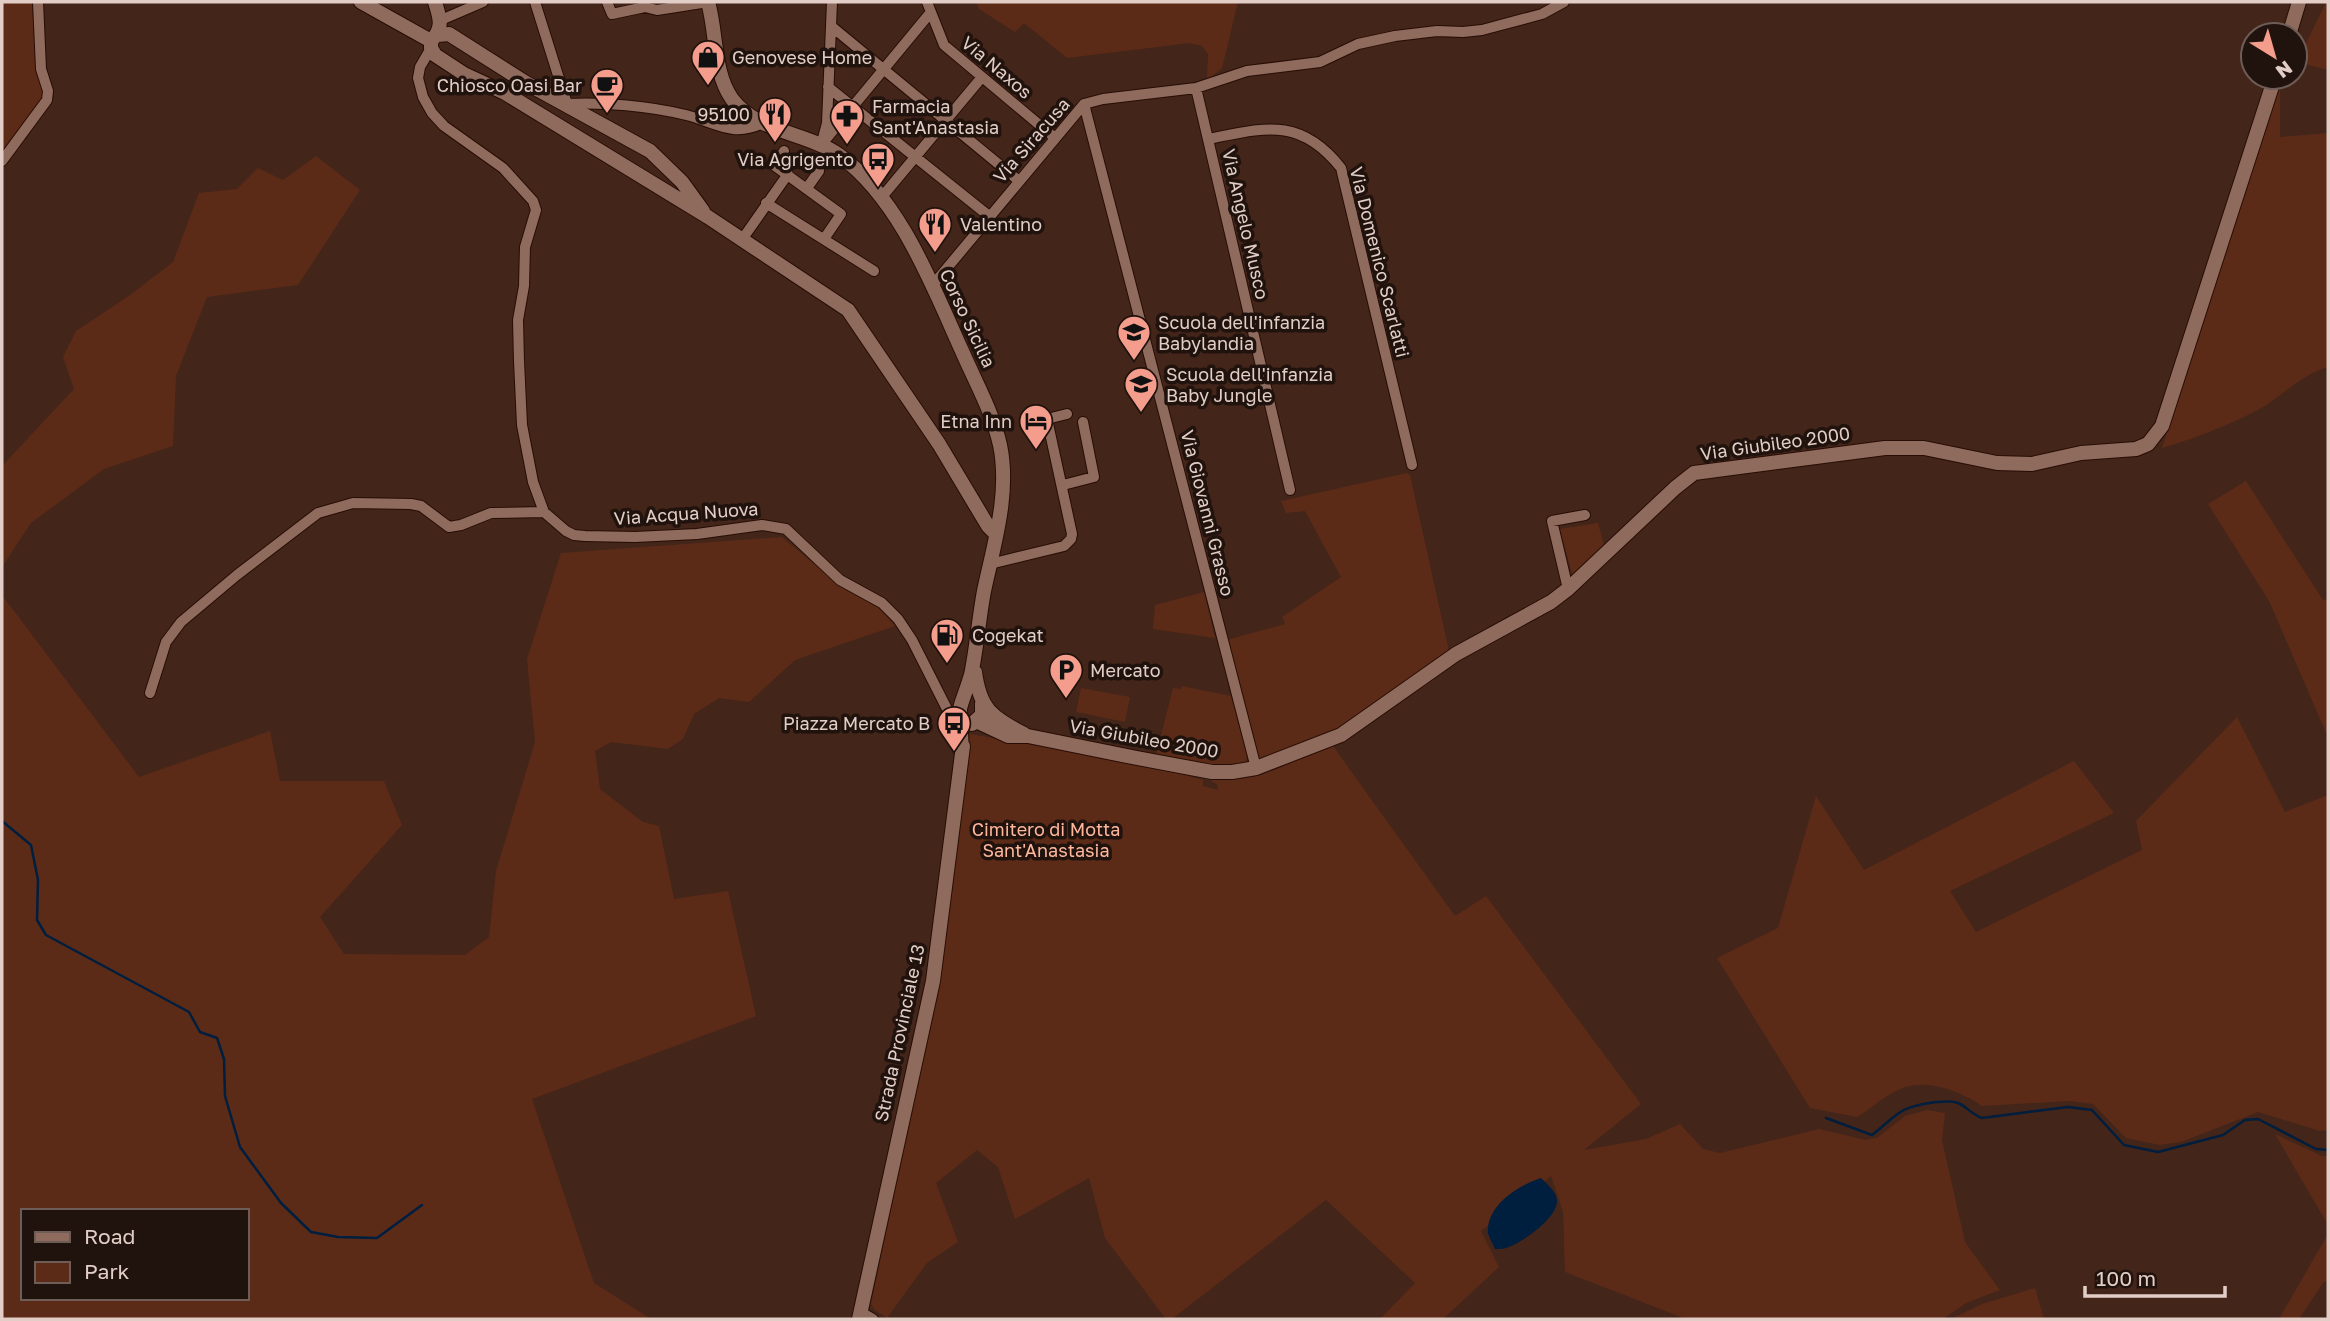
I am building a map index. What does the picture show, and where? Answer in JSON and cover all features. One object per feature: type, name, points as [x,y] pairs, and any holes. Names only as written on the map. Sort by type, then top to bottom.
[{"type":"street","points":[[2,161],[47,100],[48,91],[41,69],[38,2]]},
{"type":"street","points":[[361,2],[378,7],[430,45],[435,55],[505,93],[708,217],[848,310],[996,534],[964,714],[982,715],[974,660]]},
{"type":"street","points":[[150,693],[166,642],[181,622],[318,513],[353,503],[411,504],[421,506],[449,527],[491,513],[544,512],[533,482],[522,425],[519,361],[519,320],[524,286],[525,247],[536,210],[533,201],[503,168],[444,126],[423,97],[418,78],[441,20],[435,2]]},
{"type":"street","points":[[441,20],[483,2]]},
{"type":"street","points":[[536,2],[567,104]]},
{"type":"street","points":[[607,2],[612,14],[645,7],[657,10],[708,2]]},
{"type":"street","name":"Corso Sicilia","points":[[708,2],[723,83],[738,105],[763,123],[821,145],[840,156],[881,198],[913,247],[981,393],[999,442],[1003,478],[996,534]]},
{"type":"street","points":[[821,145],[827,123],[832,2]]},
{"type":"street","name":"Via Siracusa","points":[[932,286],[1084,104],[1103,99],[1196,88],[1247,71],[1320,62],[1358,44],[1395,36],[1437,31],[1472,31],[1518,22],[1542,14],[1564,2]]},
{"type":"street","points":[[2293,21],[2299,2]]},
{"type":"street","points":[[821,145],[884,70],[929,7]]},
{"type":"street","name":"Via Naxos","points":[[929,7],[944,45],[1055,138]]},
{"type":"street","points":[[831,26],[1019,181]]},
{"type":"street","points":[[430,45],[449,34],[489,61],[650,150],[682,182],[708,217]]},
{"type":"street","points":[[478,80],[483,66],[489,61]]},
{"type":"street","points":[[881,198],[982,77]]},
{"type":"street","points":[[828,87],[989,216]]},
{"type":"street","name":"Via Angelo Musco","points":[[1196,88],[1290,490]]},
{"type":"street","name":"Via Giubileo 2000","points":[[964,714],[1008,736],[1028,736],[1212,772],[1256,768],[1341,735],[1456,654],[1550,602],[1568,589],[1694,473],[1885,448],[1924,448],[2012,464],[2032,464],[2059,456],[2136,449],[2148,444],[2162,426],[2270,91]]},
{"type":"street","points":[[567,104],[599,104],[668,112],[731,129],[749,130],[763,123]]},
{"type":"street","name":"Via Giovanni Grasso","points":[[1084,104],[1256,768]]},
{"type":"street","name":"Via Domenico Scarlatti","points":[[1208,139],[1276,128],[1315,142],[1341,168],[1412,466]]},
{"type":"street","points":[[784,151],[775,166],[841,214],[824,239]]},
{"type":"street","points":[[807,188],[819,171]]},
{"type":"street","points":[[741,241],[788,174]]},
{"type":"street","points":[[675,198],[680,195],[682,182]]},
{"type":"street","points":[[766,203],[874,271]]},
{"type":"street","points":[[990,564],[1063,546],[1071,539],[1063,485],[1046,419],[1067,414]]},
{"type":"street","points":[[1063,485],[1094,477],[1083,422]]},
{"type":"street","name":"Via Acqua Nuova","points":[[544,512],[566,531],[585,536],[647,537],[697,534],[762,525],[786,529],[840,580],[882,603],[898,619],[964,714],[954,730],[959,772]]},
{"type":"street","points":[[1568,589],[1552,521],[1585,515]]},
{"type":"street","points":[[982,702],[1005,723],[1028,736]]},
{"type":"street","name":"Strada Provinciale 13","points":[[864,1317],[933,981],[964,714]]},
{"type":"green space","points":[[2,2],[32,2],[35,55],[45,89],[44,98],[2,153]]},
{"type":"green space","points":[[976,2],[1238,2],[1222,68],[1207,80],[1208,54],[1202,46],[1190,43],[1067,58],[1024,23],[1015,32],[979,9]]},
{"type":"green space","points":[[2328,2],[2328,70],[2309,65],[2309,37]]},
{"type":"green space","points":[[2277,91],[2280,91],[2280,137],[2328,133],[2328,367],[2304,378],[2268,404],[2245,416],[2202,435],[2162,448]]},
{"type":"green space","points":[[316,156],[360,190],[298,285],[207,297],[176,376],[173,446],[104,469],[31,523],[2,567],[2,466],[74,389],[63,357],[76,331],[173,262],[199,193],[237,189],[258,168],[283,180]]},
{"type":"green space","points":[[1407,473],[1410,475],[1449,651],[1347,727],[1263,761],[1256,754],[1227,640],[1285,624],[1282,617],[1341,577],[1305,511],[1286,513],[1281,501]]},
{"type":"green space","points":[[2246,481],[2323,600],[2328,599],[2328,737],[2269,601],[2208,504]]},
{"type":"green space","points":[[1598,523],[1604,545],[1573,577],[1560,529]]},
{"type":"green space","points":[[782,537],[839,585],[880,608],[895,626],[795,660],[749,702],[719,698],[694,714],[683,739],[668,749],[611,742],[595,751],[600,789],[643,822],[659,826],[674,899],[728,891],[756,1016],[532,1099],[594,1283],[651,1319],[2,1319],[2,595],[139,777],[270,731],[280,781],[384,781],[402,825],[320,917],[344,954],[465,955],[489,937],[496,871],[535,742],[527,659],[561,553]]},
{"type":"green space","points":[[1204,592],[1215,638],[1153,629],[1155,605]]},
{"type":"green space","points":[[1182,686],[1231,696],[1247,756],[1245,766],[1214,766],[1156,755],[1173,688],[1181,689]]},
{"type":"green space","points":[[1081,688],[1130,697],[1125,722],[1076,712]]},
{"type":"green space","points":[[2237,717],[2285,812],[2328,795],[2328,1130],[2320,1131],[2258,1112],[2181,1142],[2160,1145],[2126,1138],[2093,1104],[2069,1101],[1982,1106],[1963,1095],[1930,1085],[1908,1086],[1857,1117],[1810,1108],[1717,958],[1778,928],[1816,796],[1864,870],[2074,761],[2114,813],[1950,891],[1976,932],[2142,850],[2136,821]]},
{"type":"green space","name":"Cimitero di Motta Sant'Anastasia","points":[[970,734],[1141,764],[1203,780],[1203,786],[1218,790],[1217,784],[1211,781],[1212,778],[1241,779],[1261,775],[1333,746],[1455,916],[1486,896],[1641,1104],[1584,1150],[1646,1139],[1680,1124],[1703,1149],[1720,1153],[1819,1129],[1866,1140],[1877,1138],[1905,1116],[1927,1110],[1945,1113],[1942,1140],[1965,1242],[2000,1290],[1966,1303],[1943,1319],[1686,1319],[1565,1272],[1563,1212],[1551,1176],[1481,1231],[1499,1267],[1443,1319],[1380,1319],[1415,1283],[1326,1200],[1172,1319],[1166,1319],[1105,1238],[1089,1178],[1015,1219],[998,1167],[977,1150],[936,1183],[958,1242],[927,1263],[887,1318],[871,1304],[937,988]]},
{"type":"green space","points":[[2275,1134],[2322,1156],[2328,1156],[2328,1225]]},
{"type":"green space","points":[[2328,1234],[2328,1280],[2323,1283],[2299,1319],[2279,1319]]},
{"type":"green space","points":[[2035,1288],[2044,1319],[1951,1319],[1982,1304]]},
{"type":"water","points":[[1541,1178],[1551,1188],[1557,1200],[1552,1214],[1538,1229],[1521,1241],[1495,1249],[1488,1233],[1492,1214],[1514,1191]]},
{"type":"waterway","points":[[2,821],[31,845],[38,880],[37,920],[46,935],[189,1012],[200,1032],[217,1038],[224,1059],[225,1096],[240,1147],[281,1203],[311,1232],[338,1237],[377,1238],[422,1205]]},
{"type":"waterway","points":[[1826,1118],[1872,1135],[1906,1109],[1936,1102],[1958,1103],[1982,1118],[2068,1107],[2092,1110],[2124,1145],[2158,1152],[2223,1135],[2245,1120],[2258,1119],[2316,1149],[2328,1150]]},
{"type":"place","name":"Genovese Home","points":[[708,87]]},
{"type":"place","name":"Chiosco Oasi Bar","points":[[607,115]]},
{"type":"place","name":"95100","points":[[775,144]]},
{"type":"place","name":"Farmacia Sant'Anastasia","points":[[847,146]]},
{"type":"place","name":"Via Agrigento","points":[[878,189]]},
{"type":"place","name":"Valentino","points":[[935,254]]},
{"type":"place","name":"Scuola dell'infanzia Babylandia","points":[[1134,362]]},
{"type":"place","name":"Scuola dell'infanzia Baby Jungle","points":[[1141,414]]},
{"type":"place","name":"Etna Inn","points":[[1036,451]]},
{"type":"place","name":"Cogekat","points":[[947,665]]},
{"type":"place","name":"Mercato","points":[[1066,700]]},
{"type":"place","name":"Piazza Mercato B","points":[[954,753]]}]
